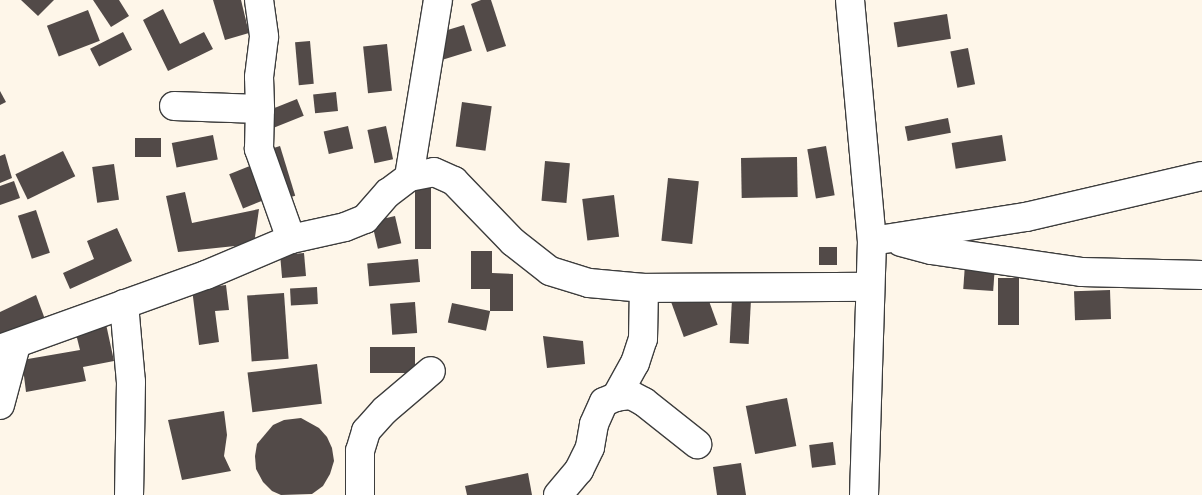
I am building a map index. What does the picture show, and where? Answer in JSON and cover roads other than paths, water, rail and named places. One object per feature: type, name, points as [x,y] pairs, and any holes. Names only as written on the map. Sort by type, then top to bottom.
[{"type":"street","points":[[259,0],[264,37],[259,77],[259,149],[291,239]]},
{"type":"street","points":[[409,177],[438,0]]},
{"type":"street","points":[[850,0],[881,240],[870,287],[864,495]]},
{"type":"street","points":[[174,106],[260,109]]},
{"type":"street","points":[[0,405],[8,347],[206,274],[291,239],[345,227],[365,219],[388,193],[409,177],[434,172],[454,181],[513,242],[550,271],[589,283],[644,288],[870,287]]},
{"type":"street","points":[[881,240],[1026,217],[1199,175]]},
{"type":"street","points":[[881,240],[931,250],[1082,272],[1202,275]]},
{"type":"street","points":[[616,396],[635,363],[643,339],[644,288]]},
{"type":"street","points":[[124,304],[131,382],[129,495]]},
{"type":"street","points":[[360,495],[360,452],[366,431],[385,410],[431,371]]},
{"type":"street","points":[[558,495],[579,470],[590,447],[594,424],[604,402],[616,396],[631,395],[644,402],[697,444]]}]
